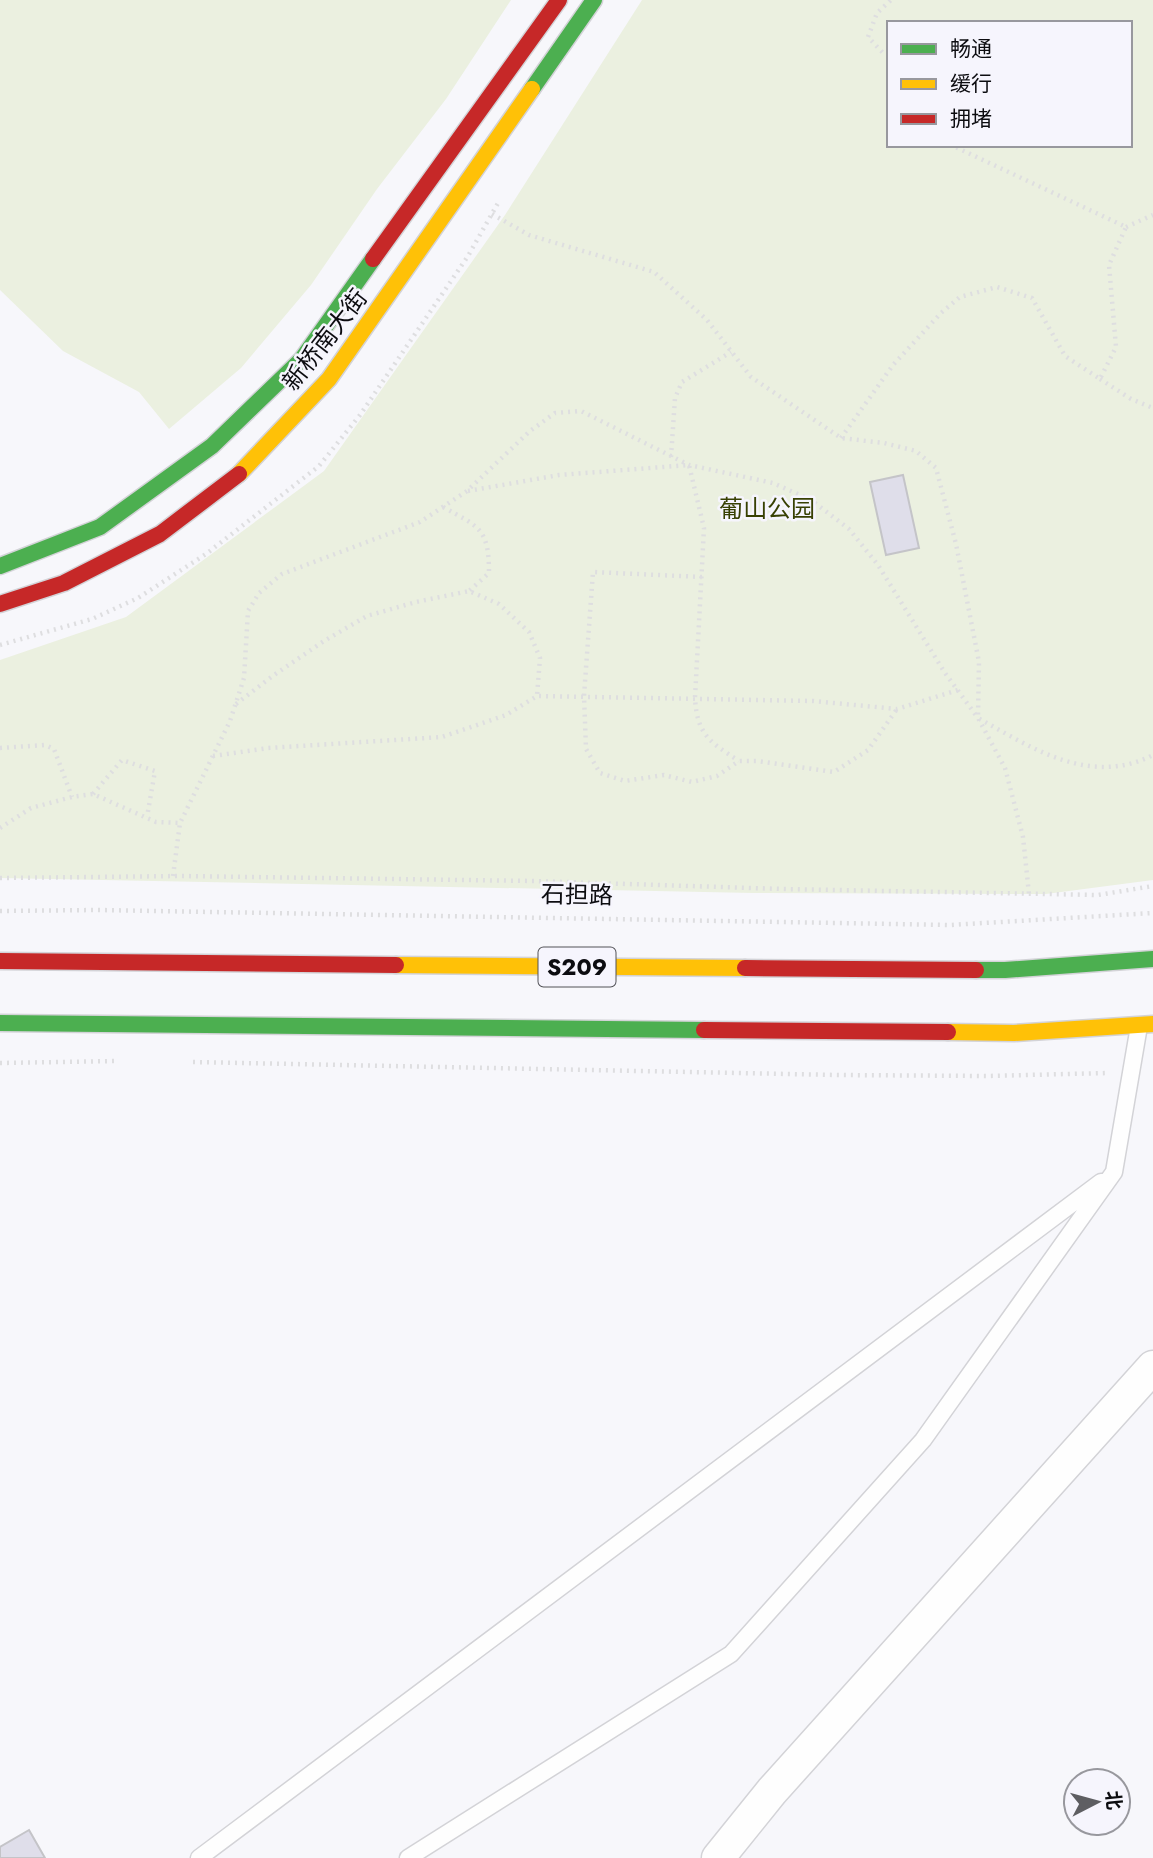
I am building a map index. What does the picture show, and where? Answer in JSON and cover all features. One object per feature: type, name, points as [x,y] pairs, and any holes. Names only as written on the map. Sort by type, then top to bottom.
[{"type":"main road","name":"新桥南大街","points":[[0,566],[100,527],[212,446],[302,359],[559,0]]},
{"type":"main road","name":"新桥南大街","points":[[0,604],[64,583],[160,534],[241,472],[329,379],[594,0]]},
{"type":"main road","name":"S209","points":[[0,961],[1005,970],[1153,959]]},
{"type":"main road","points":[[0,1023],[930,1033],[1014,1033],[1146,1025]]},
{"type":"street","points":[[718,1858],[772,1791],[1153,1367]]},
{"type":"lane","points":[[408,1858],[731,1654],[923,1440],[1114,1172],[1131,1072],[1146,1025]]},
{"type":"lane","points":[[199,1858],[1114,1172]]},
{"type":"path","points":[[887,52],[883,53],[868,37],[877,13],[891,0]]},
{"type":"path","points":[[955,147],[1126,227]]},
{"type":"path","points":[[492,214],[529,235],[654,272],[707,320],[751,377],[841,438],[884,443],[916,451],[936,468],[956,544],[979,662],[978,718]]},
{"type":"path","points":[[1100,379],[1116,347],[1109,265],[1126,227],[1153,215]]},
{"type":"path","points":[[841,438],[893,365],[941,313],[960,297],[997,287],[1032,298],[1065,356],[1131,399],[1153,408]]},
{"type":"path","points":[[671,457],[676,398],[682,382],[731,352]]},
{"type":"path","points":[[173,876],[180,823],[230,721],[244,678],[248,611],[258,593],[282,574],[420,522],[467,491],[530,431],[555,413],[581,411],[689,465],[773,483],[811,500],[849,529],[878,565],[945,673],[978,718],[1005,768],[1023,837],[1030,894]]},
{"type":"path","points":[[467,491],[559,475],[689,465]]},
{"type":"path","points":[[689,465],[704,528],[695,698],[696,717],[707,740],[739,761],[758,761],[834,772],[868,750],[897,709]]},
{"type":"path","points":[[235,704],[304,654],[367,617],[416,602],[469,591],[489,573],[489,551],[479,526],[443,507]]},
{"type":"path","points":[[702,577],[593,572],[584,696],[586,749],[600,773],[625,781],[664,775],[692,782],[717,776],[739,761]]},
{"type":"path","points":[[469,591],[499,604],[529,632],[540,658],[537,696]]},
{"type":"path","points":[[212,756],[268,748],[442,737],[506,715],[537,696],[813,701],[897,709],[958,690]]},
{"type":"path","points":[[978,718],[1040,753],[1087,766],[1122,766],[1153,755]]},
{"type":"path","points":[[0,748],[45,745],[54,749],[72,797]]},
{"type":"path","points":[[93,794],[122,760],[155,771],[147,817]]},
{"type":"path","points":[[0,828],[32,808],[93,794],[156,822],[180,823]]},
{"type":"path","points":[[0,878],[173,876],[520,881],[1098,895],[1153,886]]},
{"type":"path","name":"石担路","points":[[0,911],[112,910],[950,925],[1153,913]]},
{"type":"path","points":[[0,1063],[125,1061]]},
{"type":"path","points":[[181,1062],[878,1075],[987,1076],[1131,1072]]},
{"type":"green space","points":[[0,0],[511,0],[446,99],[377,189],[311,285],[241,368],[169,429],[139,392],[63,351],[0,290]]},
{"type":"green space","name":"葡山公园","points":[[642,0],[1153,0],[1153,880],[1046,894],[753,893],[0,878],[0,660],[126,617],[324,471],[505,215]]},
{"type":"building","points":[[903,475],[919,548],[886,555],[870,482]]},
{"type":"building","points":[[29,1830],[45,1858],[0,1858],[0,1847]]},
{"type":"traffic: fast","points":[[532,89],[594,0]]},
{"type":"traffic: fast","points":[[0,566],[100,527],[212,446],[302,359],[373,259]]},
{"type":"traffic: fast","points":[[976,970],[1153,959]]},
{"type":"traffic: fast","points":[[0,1023],[704,1030]]},
{"type":"traffic: slow","points":[[239,474],[329,379],[532,89]]},
{"type":"traffic: slow","points":[[396,965],[745,968]]},
{"type":"traffic: slow","points":[[948,1032],[1014,1033],[1153,1024]]},
{"type":"traffic: jam","points":[[373,259],[559,0]]},
{"type":"traffic: jam","points":[[0,604],[64,583],[160,534],[239,474]]},
{"type":"traffic: jam","points":[[0,961],[396,965]]},
{"type":"traffic: jam","points":[[745,968],[976,970]]},
{"type":"traffic: jam","points":[[704,1030],[948,1032]]}]
